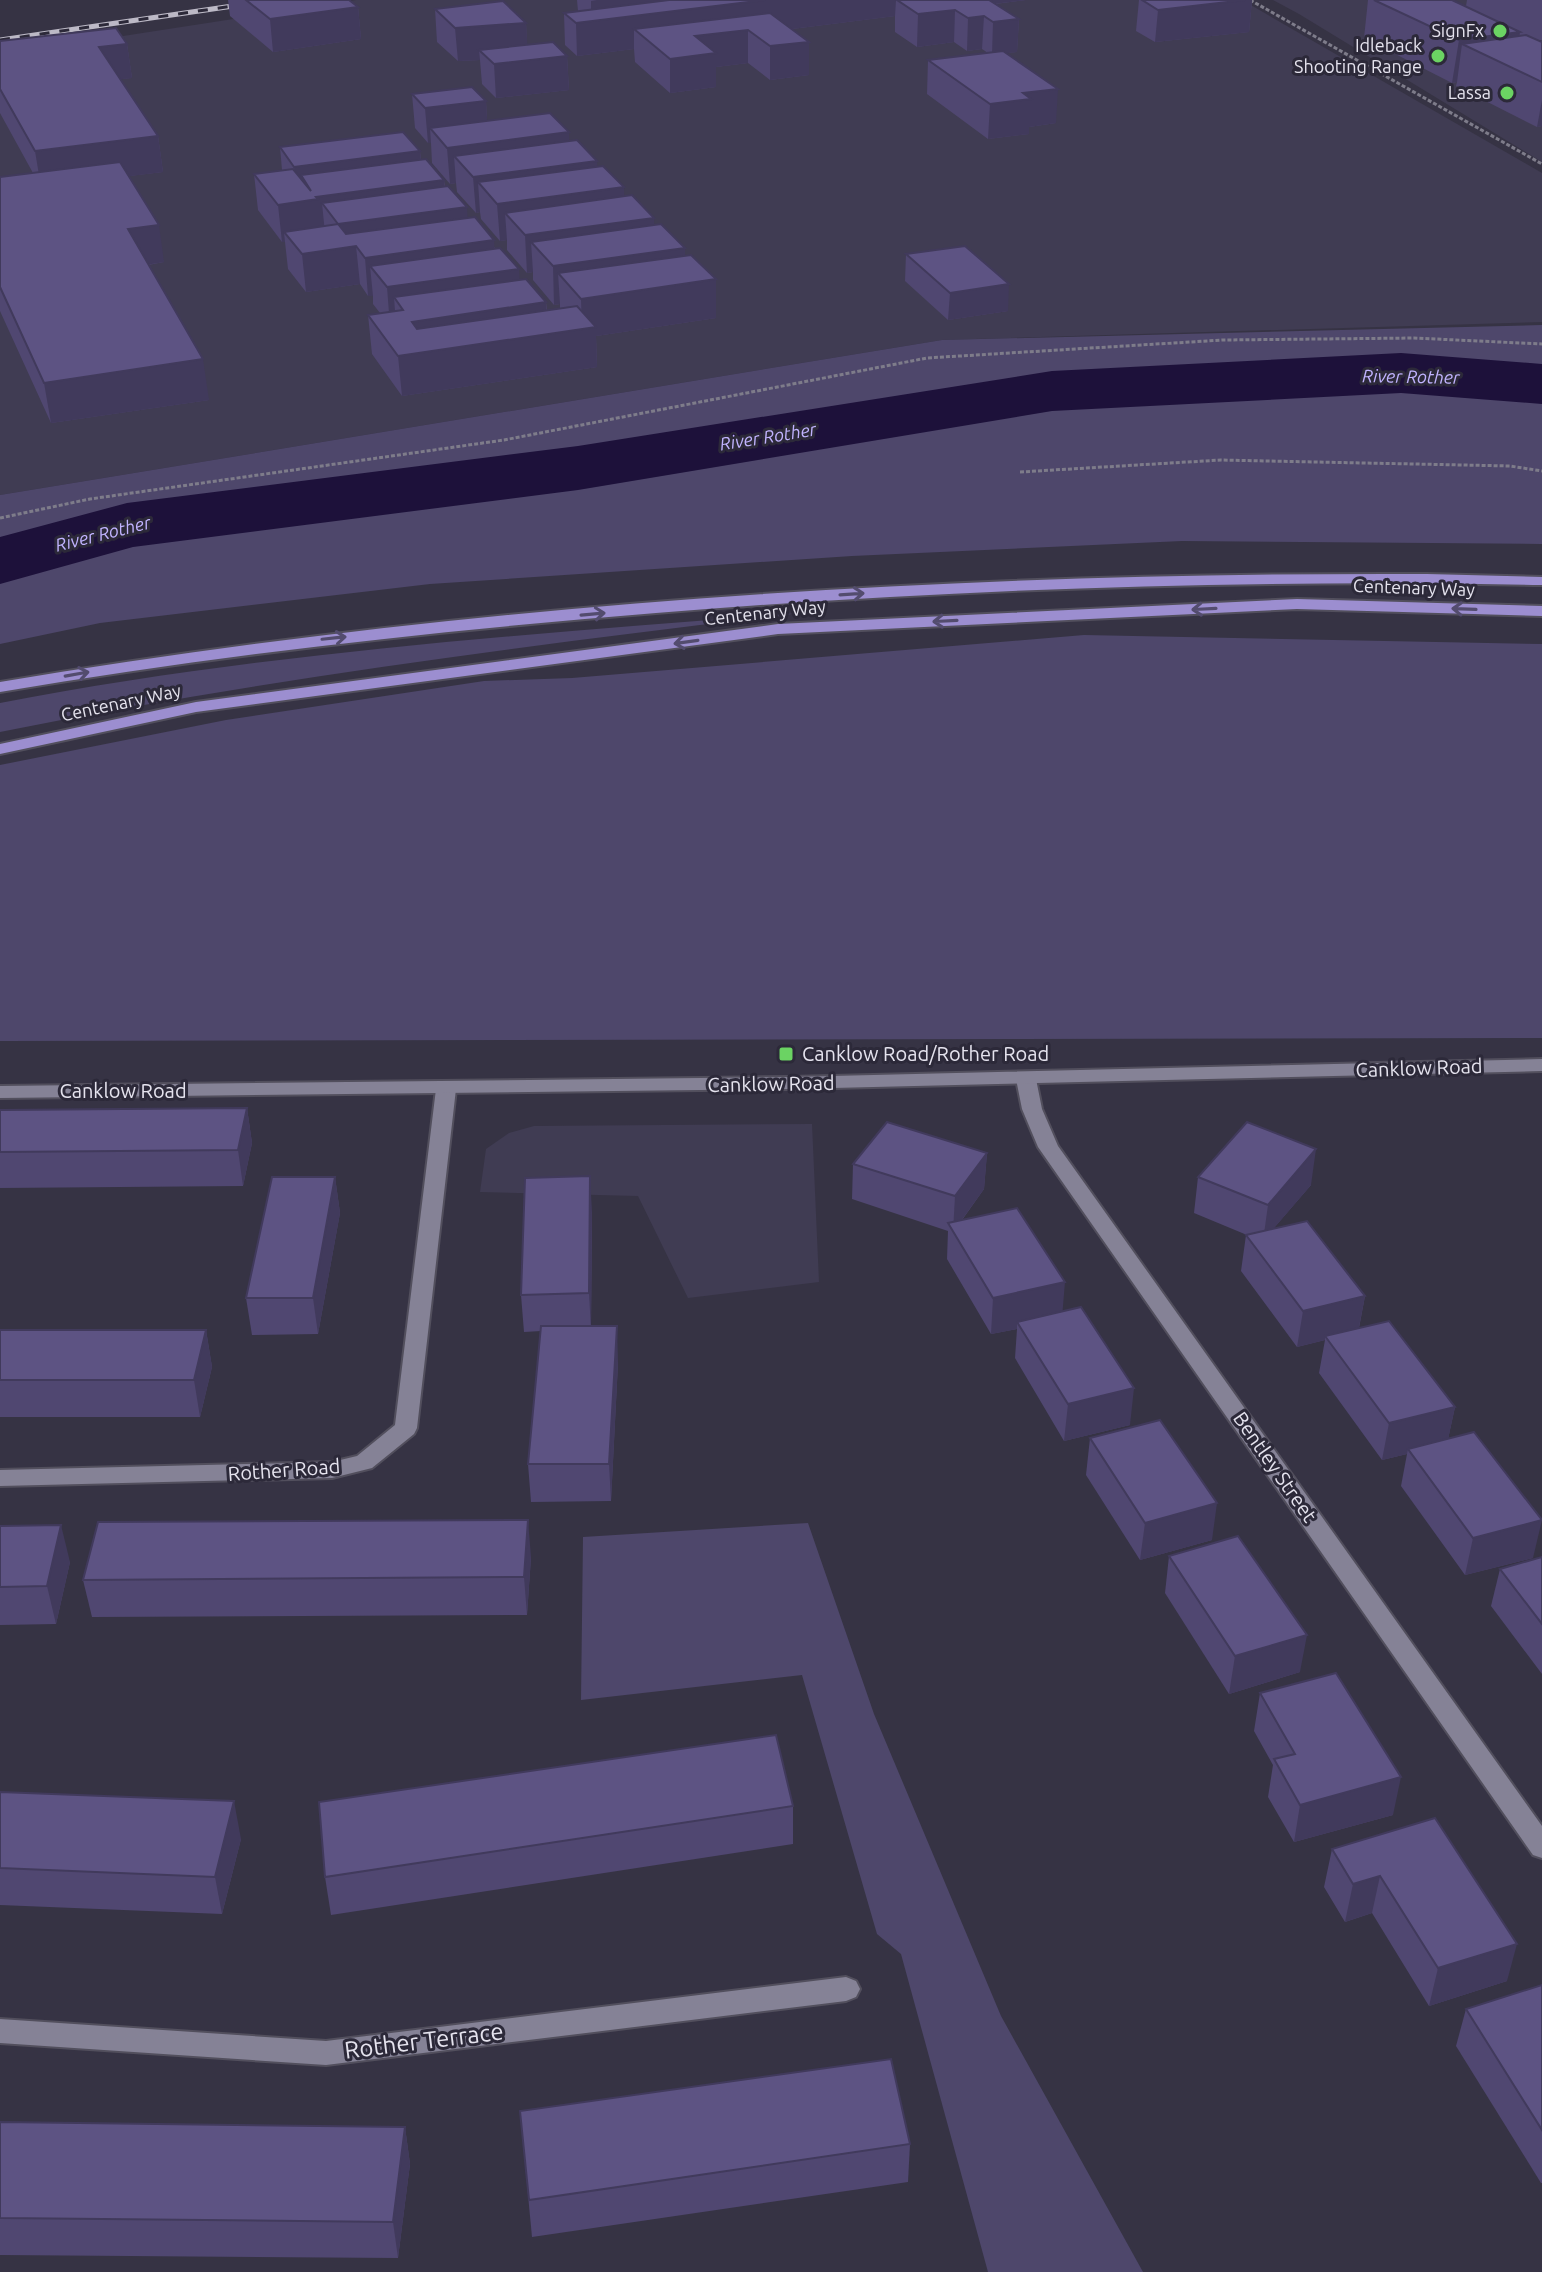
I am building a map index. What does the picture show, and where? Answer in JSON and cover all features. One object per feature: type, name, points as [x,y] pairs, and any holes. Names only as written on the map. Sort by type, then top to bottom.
[{"type":"main road","name":"Centenary Way","points":[[0,687],[290,643],[725,603],[885,592],[1208,580],[1542,581]]},
{"type":"main road","name":"Centenary Way","points":[[0,749],[196,707],[778,629],[1297,604],[1542,611]]},
{"type":"street","name":"Canklow Road","points":[[0,1092],[446,1089],[1026,1079],[1542,1065]]},
{"type":"street","name":"Bentley Street","points":[[1026,1079],[1032,1109],[1048,1147],[1542,1847]]},
{"type":"street","name":"Rother Road","points":[[0,1478],[301,1473],[364,1462],[387,1446],[406,1428],[446,1089]]},
{"type":"street","name":"Rother Terrace","points":[[0,2031],[326,2053],[846,1989]]},
{"type":"path","points":[[1250,0],[1542,164]]},
{"type":"path","points":[[0,518],[90,499],[504,440],[927,358],[1223,340],[1414,338],[1542,344]]},
{"type":"path","points":[[1020,472],[1221,460],[1510,466],[1542,471]]},
{"type":"shaded area","points":[[356,0],[1242,0],[1542,173],[1542,322],[942,340],[0,495],[0,55]]},
{"type":"shaded area","points":[[1273,0],[1542,0],[1542,162],[1299,14]]},
{"type":"shaded area","points":[[1542,325],[1542,544],[1182,541],[852,556],[430,584],[100,623],[0,644],[0,495],[942,340]]},
{"type":"shaded area","points":[[800,613],[399,665],[199,696],[0,732],[0,703],[199,670],[399,647]]},
{"type":"shaded area","points":[[1084,635],[1542,644],[1542,1038],[0,1041],[0,765],[226,720],[484,681],[572,678]]},
{"type":"shaded area","points":[[812,1124],[819,1282],[688,1298],[638,1196],[480,1192],[486,1149],[509,1133],[534,1126]]},
{"type":"shaded area","points":[[808,1523],[874,1714],[1001,2016],[1143,2272],[988,2272],[901,1954],[877,1934],[802,1675],[581,1700],[583,1537]]},
{"type":"building","points":[[246,0],[349,0],[358,7],[270,19]]},
{"type":"building","points":[[669,0],[765,0],[576,23],[564,13]]},
{"type":"building","points":[[897,0],[989,0],[1019,19],[993,22],[984,16],[968,18],[955,10],[918,14]]},
{"type":"building","points":[[1142,0],[1245,0],[1158,10]]},
{"type":"building","points":[[1374,0],[1452,0],[1520,32],[1459,40]]},
{"type":"building","points":[[503,1],[526,23],[455,28],[435,9]]},
{"type":"building","points":[[770,13],[809,42],[770,46],[748,30],[695,36],[716,53],[670,59],[634,29]]},
{"type":"building","points":[[116,28],[127,44],[99,47],[158,136],[35,151],[0,89],[0,41]]},
{"type":"building","points":[[1526,35],[1542,42],[1542,82],[1462,44]]},
{"type":"building","points":[[553,42],[567,56],[494,64],[479,50]]},
{"type":"building","points":[[1003,51],[1058,89],[1023,93],[1031,99],[990,104],[928,60]]},
{"type":"building","points":[[472,87],[486,101],[425,108],[412,94]]},
{"type":"building","points":[[550,113],[569,132],[447,148],[430,128]]},
{"type":"building","points":[[403,132],[420,151],[294,167],[280,147]]},
{"type":"building","points":[[577,140],[597,161],[473,177],[454,156]]},
{"type":"building","points":[[426,159],[444,180],[278,205],[254,174],[293,169],[311,191],[301,175]]},
{"type":"building","points":[[120,162],[159,225],[128,229],[203,359],[44,383],[0,287],[0,177]]},
{"type":"building","points":[[603,166],[624,187],[497,204],[478,182]]},
{"type":"building","points":[[448,186],[467,207],[338,224],[322,203]]},
{"type":"building","points":[[632,195],[654,218],[525,235],[505,213]]},
{"type":"building","points":[[475,217],[494,240],[365,258],[356,246],[302,254],[284,232],[338,224],[346,234]]},
{"type":"building","points":[[661,224],[685,248],[553,266],[531,242]]},
{"type":"building","points":[[965,246],[1009,284],[950,293],[906,254]]},
{"type":"building","points":[[500,248],[519,269],[387,287],[370,266]]},
{"type":"building","points":[[691,255],[716,279],[581,299],[558,273]]},
{"type":"building","points":[[526,279],[546,302],[412,322],[417,329],[577,306],[596,327],[398,356],[368,315],[403,310],[394,297]]},
{"type":"building","points":[[247,1108],[238,1150],[0,1152],[0,1110]]},
{"type":"building","points":[[887,1122],[987,1153],[955,1196],[853,1164]]},
{"type":"building","points":[[1247,1122],[1316,1149],[1268,1205],[1198,1177]]},
{"type":"building","points":[[590,1176],[589,1293],[521,1295],[525,1178]]},
{"type":"building","points":[[272,1177],[335,1177],[313,1298],[246,1298]]},
{"type":"building","points":[[1017,1208],[1065,1282],[993,1298],[948,1223]]},
{"type":"building","points":[[1307,1221],[1365,1296],[1303,1311],[1246,1235]]},
{"type":"building","points":[[1081,1307],[1134,1388],[1068,1404],[1017,1322]]},
{"type":"building","points":[[1389,1321],[1455,1407],[1389,1423],[1325,1336]]},
{"type":"building","points":[[541,1326],[617,1326],[609,1464],[528,1464]]},
{"type":"building","points":[[0,1330],[206,1330],[194,1380],[0,1380]]},
{"type":"building","points":[[1160,1420],[1217,1503],[1145,1523],[1090,1438]]},
{"type":"building","points":[[1474,1432],[1542,1520],[1473,1538],[1408,1449]]},
{"type":"building","points":[[528,1520],[524,1577],[83,1580],[98,1522]]},
{"type":"building","points":[[61,1525],[47,1586],[0,1587],[0,1526]]},
{"type":"building","points":[[1238,1536],[1307,1635],[1235,1656],[1169,1556]]},
{"type":"building","points":[[1542,1557],[1542,1624],[1500,1569]]},
{"type":"building","points":[[1336,1673],[1401,1777],[1300,1805],[1274,1759],[1295,1754],[1260,1693]]},
{"type":"building","points":[[776,1735],[793,1806],[325,1877],[319,1802]]},
{"type":"building","points":[[0,1792],[234,1801],[215,1877],[0,1868]]},
{"type":"building","points":[[1435,1818],[1517,1944],[1438,1968],[1380,1876],[1353,1884],[1332,1849]]},
{"type":"building","points":[[1542,1985],[1542,2130],[1466,2009]]},
{"type":"building","points":[[891,2059],[910,2144],[529,2200],[520,2111]]},
{"type":"building","points":[[0,2122],[405,2127],[393,2222],[0,2218]]},
{"type":"waterway","name":"River Rother","points":[[0,561],[127,525],[578,468],[1052,391],[1401,373],[1542,384]]},
{"type":"railway","points":[[0,40],[274,0]]},
{"type":"place","name":"SignFx","points":[[1500,31]]},
{"type":"place","name":"Idleback Shooting Range","points":[[1438,56]]},
{"type":"place","name":"Lassa","points":[[1507,93]]},
{"type":"place","name":"Canklow Road/Rother Road","points":[[786,1054]]}]
